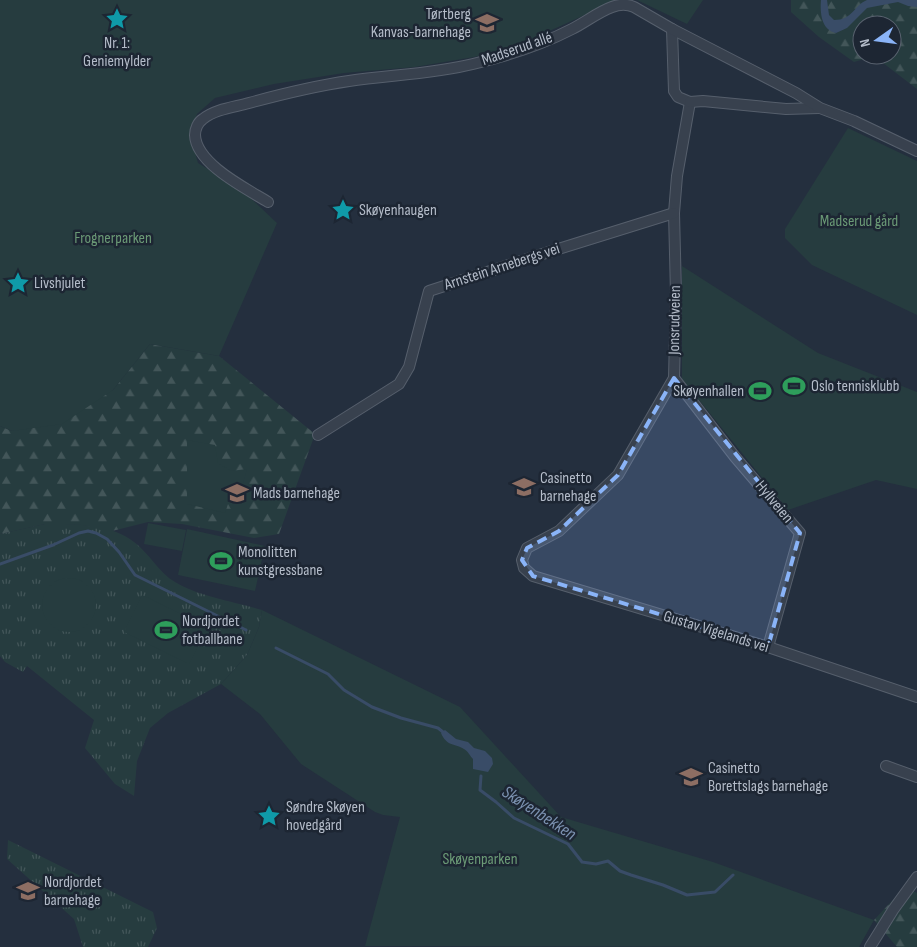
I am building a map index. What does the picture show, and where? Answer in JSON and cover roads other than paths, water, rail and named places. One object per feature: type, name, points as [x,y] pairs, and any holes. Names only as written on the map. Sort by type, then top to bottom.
[{"type":"street","name":"Madserud allé","points":[[268,202],[214,167],[205,158],[198,146],[195,135],[197,125],[202,119],[221,110],[280,94],[348,81],[470,65],[509,55],[542,43],[612,7],[622,4],[629,4],[672,29],[796,93],[820,108],[854,121],[917,151]]},
{"type":"street","points":[[672,29],[674,91],[678,97],[690,102],[703,101],[786,109],[820,108]]},
{"type":"street","name":"Jonsrudveien","points":[[522,560],[527,548],[559,531],[618,475],[674,378],[676,294],[674,213],[690,102]]},
{"type":"street","name":"Arnstein Arnebergs vei","points":[[318,435],[398,384],[409,367],[430,291],[674,213]]},
{"type":"street","name":"Hyllveien","points":[[674,378],[735,456],[800,533],[768,647]]},
{"type":"street","name":"Gustav Vigelands vei","points":[[522,560],[524,568],[533,576],[768,647],[917,697]]},
{"type":"street","points":[[886,766],[917,776]]},
{"type":"street","points":[[870,947],[893,910],[917,878]]},
{"type":"water","points":[[821,0],[827,0],[829,15],[834,20],[845,18],[867,0],[917,0],[917,7],[898,2],[867,8],[860,15],[852,15],[852,23],[847,28],[836,33],[824,24]]},
{"type":"water","points":[[445,730],[456,739],[468,742],[474,748],[485,751],[492,758],[493,764],[488,772],[473,769],[473,759],[461,747],[446,741],[441,733]]},
{"type":"waterway","name":"Skøyenbekken","points":[[0,564],[53,545],[79,533],[88,531],[96,533],[107,539],[135,575],[246,630]]},
{"type":"waterway","name":"Skøyenbekken","points":[[276,648],[328,674],[344,690],[372,707],[401,718],[438,728],[443,732]]},
{"type":"waterway","name":"Skøyenbekken","points":[[481,776],[480,790],[514,818],[568,844],[582,862],[596,864],[608,861],[620,871],[687,895],[715,892],[733,875]]},
{"type":"place","name":"Nr. 1: Geniemylder","points":[[117,19]]},
{"type":"place","name":"Tørtberg Kanvas-barnehage","points":[[487,23]]},
{"type":"place","name":"Skøyenhaugen","points":[[343,210]]},
{"type":"place","name":"Livshjulet","points":[[18,283]]},
{"type":"place","name":"Oslo tennisklubb","points":[[794,386]]},
{"type":"place","name":"Skøyenhallen","points":[[760,391]]},
{"type":"place","name":"Casinetto barnehage","points":[[524,487]]},
{"type":"place","name":"Mads barnehage","points":[[237,493]]},
{"type":"place","name":"Monolitten kunstgressbane","points":[[221,561]]},
{"type":"place","name":"Nordjordet fotballbane","points":[[166,630]]},
{"type":"place","name":"Casinetto Borettslags barnehage","points":[[691,777]]},
{"type":"place","name":"Søndre Skøyen hovedgård","points":[[269,816]]},
{"type":"place","name":"Nordjordet barnehage","points":[[28,891]]},
{"type":"park label","name":"Madserud gård","points":[[859,221]]},
{"type":"park label","name":"Frognerparken","points":[[113,238]]},
{"type":"park label","name":"Skøyenparken","points":[[480,859]]}]
